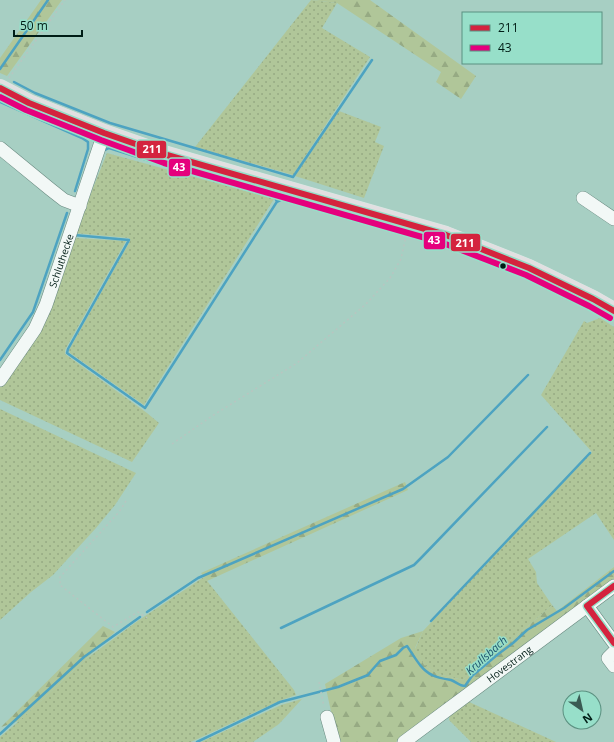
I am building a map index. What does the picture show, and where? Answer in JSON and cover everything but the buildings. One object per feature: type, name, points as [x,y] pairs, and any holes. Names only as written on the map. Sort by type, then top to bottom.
[{"type":"main road","points":[[0,88],[29,103],[104,133],[167,155],[446,235],[529,268],[593,299],[614,311]]},
{"type":"street","name":"Schluthecke","points":[[0,380],[35,329],[46,305],[104,133]]},
{"type":"street","points":[[0,148],[64,200],[80,206]]},
{"type":"street","points":[[584,198],[614,219]]},
{"type":"street","name":"Hovestrang","points":[[404,742],[614,586]]},
{"type":"street","points":[[587,606],[614,643]]},
{"type":"street","points":[[614,652],[608,658],[614,666]]},
{"type":"street","points":[[327,717],[334,742]]},
{"type":"path","points":[[11,75],[65,0]]},
{"type":"path","points":[[172,444],[212,416],[297,363],[366,304],[390,278],[401,259],[408,224]]},
{"type":"path","points":[[126,501],[119,512],[60,577],[60,585],[113,627],[138,612],[147,618]]},
{"type":"path","points":[[319,682],[322,695]]},
{"type":"green space","points":[[41,0],[62,0],[7,76],[0,73],[0,58]]},
{"type":"green space","points":[[311,0],[337,3],[322,28],[370,57],[293,175],[195,147]]},
{"type":"green space","points":[[311,0],[370,0],[476,76],[461,99],[436,82],[441,72],[337,3]]},
{"type":"green space","points":[[339,111],[381,127],[375,142],[384,146],[364,198],[295,176]]},
{"type":"green space","points":[[107,153],[274,199],[144,405],[70,353],[69,350],[130,241],[129,238],[75,233]]},
{"type":"green space","points":[[74,238],[126,241],[65,350],[65,354],[159,423],[132,462],[0,400],[0,386]]},
{"type":"green space","points":[[600,318],[614,327],[614,540],[596,513],[528,559],[536,572],[537,583],[552,605],[463,680],[438,674],[424,665],[415,649],[423,631],[592,452],[541,395],[584,321],[587,323]]},
{"type":"green space","points":[[0,409],[136,473],[115,505],[53,575],[31,592],[0,620]]},
{"type":"green space","points":[[405,482],[408,490],[207,581],[201,573]]},
{"type":"green space","points":[[614,567],[614,580],[396,742],[340,742],[332,716],[325,684],[401,638],[423,631],[415,648],[424,665],[438,674],[463,680],[552,605],[557,611]]},
{"type":"green space","points":[[204,577],[294,690],[296,695],[279,701],[191,742],[0,742],[0,737],[86,659],[139,620]]},
{"type":"green space","points":[[103,626],[115,632],[19,721],[1,727]]},
{"type":"green space","points":[[302,699],[279,724],[253,742],[201,742],[281,705]]},
{"type":"green space","points":[[467,701],[556,742],[471,742],[449,720],[450,713]]},
{"type":"waterway","points":[[0,69],[48,0]]},
{"type":"waterway","points":[[293,177],[372,60]]},
{"type":"waterway","points":[[14,82],[35,93],[110,123],[293,177]]},
{"type":"waterway","points":[[0,102],[88,142],[88,149],[75,191]]},
{"type":"waterway","points":[[105,150],[109,148],[275,197],[277,202],[283,199],[401,231]]},
{"type":"waterway","points":[[74,235],[129,240],[67,353],[145,408],[278,200]]},
{"type":"waterway","points":[[0,360],[33,312],[67,213]]},
{"type":"waterway","points":[[147,612],[198,578],[403,489],[448,457],[528,375]]},
{"type":"waterway","points":[[281,628],[414,565],[547,427]]},
{"type":"waterway","points":[[431,621],[590,453]]},
{"type":"waterway","name":"Krullsbach","points":[[197,742],[280,702],[338,687],[368,675],[380,661],[396,655],[407,646],[424,670],[428,673],[465,686],[472,676],[527,630],[564,608],[614,571]]},
{"type":"waterway","points":[[0,734],[84,657],[140,617]]},
{"type":"transit line","name":"211","points":[[0,88],[29,103],[104,133],[167,155],[446,235],[529,268],[593,299],[614,311]]},
{"type":"transit line","name":"43","points":[[0,97],[26,110],[164,163],[443,243],[526,275],[610,318]]},
{"type":"transit line","name":"211","points":[[614,586],[587,606],[614,643]]}]
